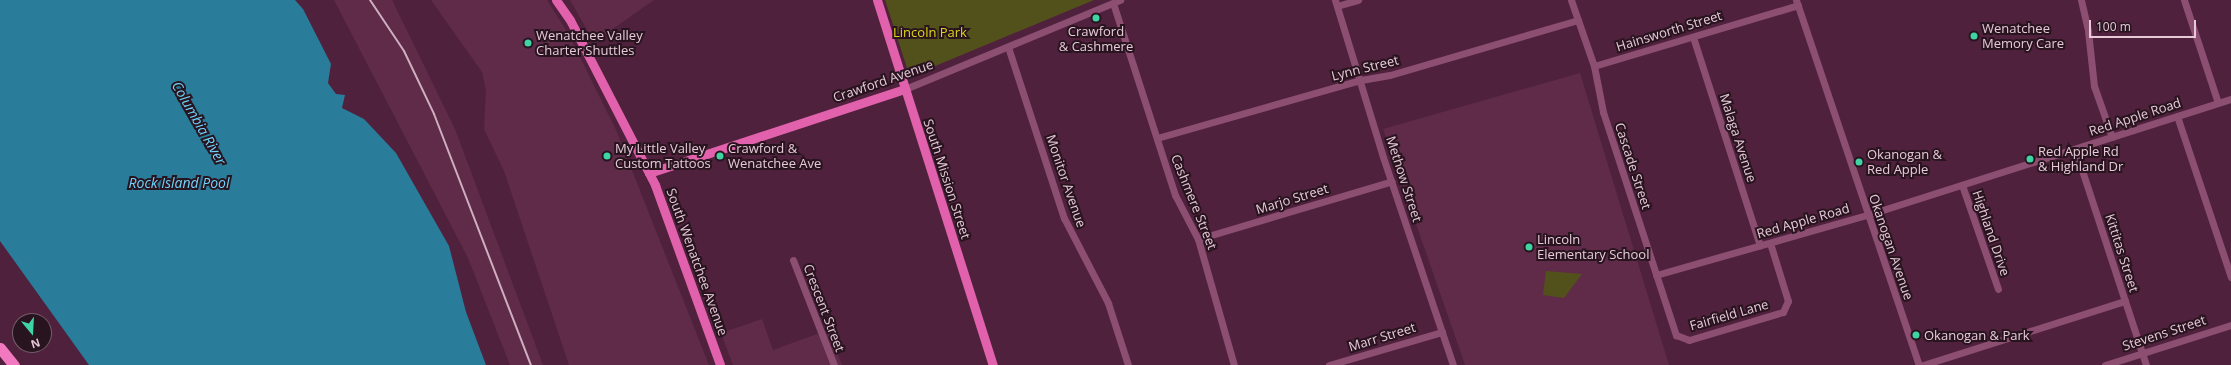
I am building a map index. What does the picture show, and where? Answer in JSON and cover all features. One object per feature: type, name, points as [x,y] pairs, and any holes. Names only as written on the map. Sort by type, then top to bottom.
[{"type":"highway","points":[[0,348],[14,365]]},
{"type":"main road","name":"South Wenatchee Avenue","points":[[556,0],[570,20],[649,173],[720,365]]},
{"type":"main road","name":"South Mission Street","points":[[876,0],[993,365]]},
{"type":"main road","name":"Crawford Avenue","points":[[649,173],[905,89]]},
{"type":"street","name":"Crawford Avenue","points":[[905,89],[1120,0]]},
{"type":"street","points":[[1336,3],[1358,0]]},
{"type":"street","name":"Cascade Street","points":[[1571,0],[1594,66],[1603,112],[1674,332],[1679,337]]},
{"type":"street","points":[[2081,0],[2088,31],[2094,86],[2112,137]]},
{"type":"street","points":[[2184,0],[2218,103]]},
{"type":"street","name":"Cashmere Street","points":[[1113,3],[1175,195],[1198,239],[1234,365]]},
{"type":"street","name":"Methow Street","points":[[1336,3],[1392,181],[1453,365]]},
{"type":"street","name":"Hainsworth Street","points":[[1594,66],[1693,37],[1797,3]]},
{"type":"street","name":"Okanogan Avenue","points":[[1797,3],[1867,215],[1919,365]]},
{"type":"street","name":"Lynn Street","points":[[1157,138],[1361,80],[1390,75],[1578,20]]},
{"type":"street","name":"Malaga Avenue","points":[[1693,37],[1760,246]]},
{"type":"street","name":"Monitor Avenue","points":[[1008,47],[1064,218],[1108,303],[1128,365]]},
{"type":"street","name":"Red Apple Road","points":[[1656,275],[1867,215],[2231,99]]},
{"type":"street","points":[[2178,116],[2231,277]]},
{"type":"street","name":"Kittitas Street","points":[[2075,149],[2146,365]]},
{"type":"street","name":"Marjo Street","points":[[1198,239],[1392,181]]},
{"type":"street","name":"Highland Drive","points":[[1962,185],[1998,289]]},
{"type":"street","name":"Fairfield Lane","points":[[1679,337],[1689,340],[1783,312],[1788,301],[1770,243]]},
{"type":"street","name":"Crescent Street","points":[[793,260],[834,365]]},
{"type":"street","points":[[1923,365],[2125,302]]},
{"type":"street","name":"Stevens Street","points":[[2105,365],[2231,325]]},
{"type":"street","name":"Marr Street","points":[[1332,365],[1442,332]]},
{"type":"shaded area","points":[[334,0],[392,0],[455,129],[543,365],[510,365],[468,258]]},
{"type":"shaded area","points":[[431,0],[547,0],[569,35],[616,130],[709,365],[569,365],[504,171],[484,129],[486,91],[482,72]]},
{"type":"shaded area","points":[[570,0],[654,0],[600,38],[591,37]]},
{"type":"shaded area","name":"Lincoln Elementary School","points":[[1580,73],[1669,365],[1465,365],[1383,129]]},
{"type":"shaded area","points":[[762,319],[773,350],[828,330],[842,365],[733,365],[721,333]]},
{"type":"green space","name":"Lincoln Park","points":[[885,0],[1094,0],[916,74],[907,68]]},
{"type":"green space","points":[[1546,271],[1582,274],[1564,298],[1543,295]]},
{"type":"water","name":"Rock Island Pool","points":[[0,0],[295,0],[303,9],[331,64],[328,83],[336,94],[345,95],[342,108],[364,119],[396,153],[449,246],[466,312],[486,365],[89,365],[0,241]]},
{"type":"railway","points":[[370,0],[404,51],[434,114],[531,365]]},
{"type":"place","name":"Crawford & Cashmere","points":[[1096,18]]},
{"type":"place","name":"Wenatchee Memory Care","points":[[1974,36]]},
{"type":"place","name":"Wenatchee Valley Charter Shuttles","points":[[528,43]]},
{"type":"place","name":"My Little Valley Custom Tattoos","points":[[607,156]]},
{"type":"place","name":"Crawford & Wenatchee Ave","points":[[720,156]]},
{"type":"place","name":"Red Apple Rd & Highland Dr","points":[[2030,159]]},
{"type":"place","name":"Okanogan & Red Apple","points":[[1859,162]]},
{"type":"place","name":"Lincoln Elementary School","points":[[1529,247]]},
{"type":"place","name":"Okanogan & Park","points":[[1916,335]]},
{"type":"water label","name":"Columbia River","points":[[199,123]]}]
